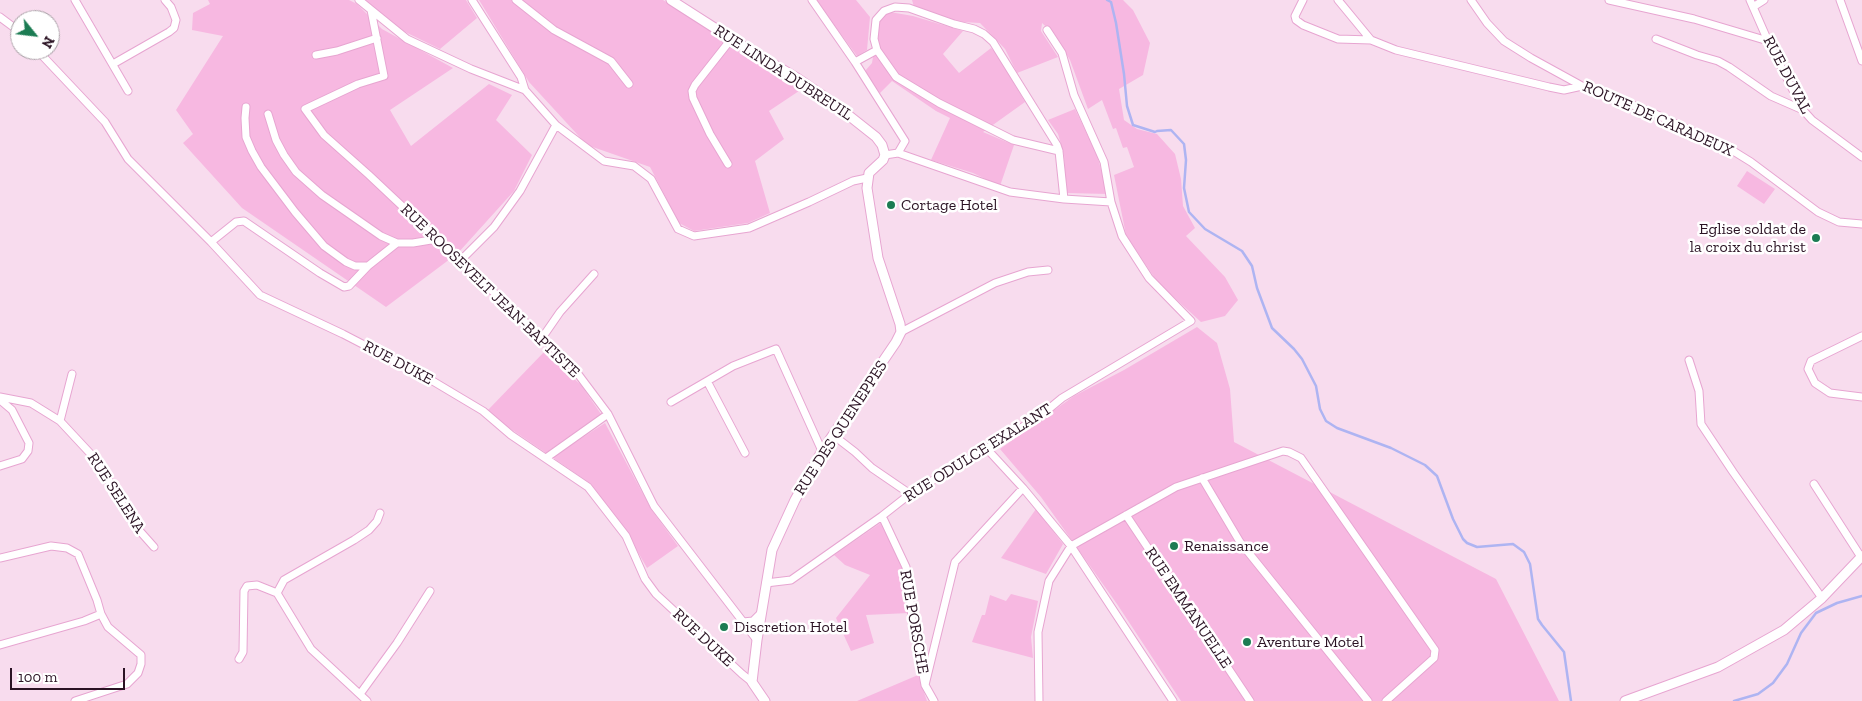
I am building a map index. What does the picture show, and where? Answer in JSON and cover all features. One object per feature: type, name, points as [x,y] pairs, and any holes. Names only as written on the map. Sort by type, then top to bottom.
[{"type":"street","points":[[75,0],[128,91]]},
{"type":"street","points":[[113,64],[174,28],[176,20],[171,7],[165,0]]},
{"type":"street","points":[[359,0],[407,39],[471,69],[526,90]]},
{"type":"street","points":[[472,0],[521,77],[526,90],[556,125],[604,161],[634,166],[651,178],[678,229],[694,236],[749,228],[853,181],[867,178]]},
{"type":"street","points":[[516,0],[554,30],[611,61],[629,84]]},
{"type":"street","name":"RUE LINDA DUBREUIL","points":[[671,0],[828,99],[876,137],[882,145],[884,155]]},
{"type":"street","points":[[812,0],[855,62],[904,142],[898,153]]},
{"type":"street","points":[[1303,0],[1295,16],[1296,20],[1303,25],[1338,39],[1371,40],[1396,50],[1564,90],[1582,86]]},
{"type":"street","points":[[1338,0],[1371,40]]},
{"type":"street","name":"ROUTE DE CARADEUX","points":[[1471,0],[1487,23],[1504,41],[1582,86],[1651,112],[1722,145],[1751,162],[1818,212],[1839,222],[1862,224]]},
{"type":"street","points":[[1609,0],[1694,19],[1768,41]]},
{"type":"street","points":[[1752,4],[1764,0]]},
{"type":"street","points":[[1840,0],[1862,61]]},
{"type":"street","name":"RUE DUVAL","points":[[1752,4],[1768,41],[1803,110],[1812,120],[1862,157]]},
{"type":"street","points":[[1060,151],[1012,140],[939,103],[896,77],[877,50],[874,39],[876,20],[884,11],[895,7],[910,8],[974,29],[984,34],[993,42],[1060,151],[1064,199]]},
{"type":"street","name":"RUE ROOSEVELT JEAN-BAPTISTE","points":[[371,10],[384,76],[358,84],[306,109],[324,135],[370,175],[572,366],[608,414],[654,506],[757,640]]},
{"type":"street","points":[[1047,30],[1062,53],[1074,95],[1104,162],[1112,202],[1064,199],[1003,190],[898,153],[884,155],[883,160],[869,173],[867,178],[870,214],[878,258],[901,332],[995,284],[1028,272],[1048,270]]},
{"type":"street","points":[[316,55],[337,51],[377,38]]},
{"type":"street","points":[[728,164],[710,134],[692,92],[695,85],[732,38]]},
{"type":"street","points":[[1656,39],[1697,56],[1718,61],[1771,96],[1803,110]]},
{"type":"street","points":[[855,62],[877,50]]},
{"type":"street","name":"RUE DUKE","points":[[46,60],[104,122],[128,159],[211,242],[260,295],[343,334],[483,411],[511,435],[588,487],[626,536],[644,579],[656,594],[752,682]]},
{"type":"street","points":[[246,107],[246,137],[252,152],[295,212],[324,246],[346,262],[355,266],[368,266]]},
{"type":"street","points":[[268,114],[276,140],[296,172],[322,196],[381,236],[397,243],[413,243],[437,239]]},
{"type":"street","points":[[460,261],[494,226],[520,191],[556,125]]},
{"type":"street","name":"RUE ODULCE EXALANT","points":[[766,583],[791,580],[910,494],[1039,417],[1062,398],[1192,321],[1149,278],[1122,236],[1112,202]]},
{"type":"street","points":[[211,242],[236,222],[244,220],[320,273],[344,287],[349,286],[368,266],[397,243]]},
{"type":"street","points":[[542,338],[560,312],[594,274]]},
{"type":"street","name":"RUE DES QUENEPPES","points":[[752,682],[772,550],[795,500],[822,451],[901,332]]},
{"type":"street","points":[[1862,336],[1810,361],[1808,369],[1815,382],[1830,393],[1862,397]]},
{"type":"street","points":[[671,402],[734,366],[776,349],[822,451]]},
{"type":"street","points":[[1689,360],[1699,391],[1701,424],[1822,598]]},
{"type":"street","points":[[60,421],[72,374]]},
{"type":"street","points":[[707,381],[745,453]]},
{"type":"street","points":[[0,398],[12,410],[29,443],[28,451],[22,459],[0,466]]},
{"type":"street","name":"RUE SELENA","points":[[0,398],[31,403],[60,421],[101,465],[138,529],[154,548]]},
{"type":"street","points":[[546,458],[608,414]]},
{"type":"street","points":[[833,435],[872,468],[910,494]]},
{"type":"street","points":[[987,449],[1023,488],[1071,546],[1173,701]]},
{"type":"street","points":[[1039,701],[1038,632],[1049,581],[1071,546],[1176,487],[1282,451],[1301,458],[1435,650],[1434,658],[1386,701]]},
{"type":"street","points":[[1202,478],[1240,542],[1368,701]]},
{"type":"street","points":[[1624,701],[1718,667],[1784,630],[1822,598],[1861,556],[1814,484]]},
{"type":"street","points":[[925,685],[955,562],[1023,488]]},
{"type":"street","points":[[277,593],[284,580],[370,530],[377,522],[380,513]]},
{"type":"street","name":"RUE EMMANUELLE","points":[[1126,515],[1250,701]]},
{"type":"street","name":"RUE PORSCHE","points":[[882,516],[906,567],[912,618],[925,685],[934,701]]},
{"type":"street","points":[[0,558],[51,546],[67,548],[78,554],[101,614],[108,627],[141,655],[142,664],[138,673],[127,684],[75,701]]},
{"type":"street","points":[[239,659],[243,652],[244,591],[247,586],[257,585],[277,593],[311,649],[367,701]]},
{"type":"street","points":[[360,694],[397,643],[430,591]]},
{"type":"street","points":[[743,622],[753,621],[761,613]]},
{"type":"street","points":[[0,645],[84,621],[101,614]]},
{"type":"street","points":[[752,682],[764,701]]},
{"type":"shaded area","points":[[208,0],[349,0],[357,4],[382,29],[453,68],[390,110],[411,146],[489,84],[512,95],[496,120],[532,155],[514,191],[458,253],[386,307],[242,208],[183,143],[193,134],[176,110],[223,36],[192,30],[193,13],[210,4]]},
{"type":"shaded area","points":[[364,0],[466,0],[477,18],[440,49],[399,29]]},
{"type":"shaded area","points":[[479,0],[663,0],[802,89],[769,111],[784,139],[755,161],[770,213],[748,223],[694,231],[679,223],[650,167],[587,145],[529,82]]},
{"type":"shaded area","points":[[816,0],[856,0],[870,17],[867,50],[857,56]]},
{"type":"shaded area","points":[[912,0],[1123,0],[1133,10],[1150,43],[1143,75],[1119,89],[1124,120],[1137,129],[1157,134],[1175,154],[1181,179],[1183,206],[1195,228],[1186,236],[1225,277],[1238,300],[1225,316],[1201,322],[1158,283],[1126,235],[1114,175],[1134,167],[1127,147],[1123,148],[1116,128],[1113,129],[1102,100],[1088,109],[1070,60],[1054,34],[1042,23],[1041,31],[1058,57],[1017,73],[1005,49],[980,23],[946,21],[914,7]]},
{"type":"shaded area","points":[[884,11],[913,16],[963,31],[943,54],[959,73],[991,48],[996,53],[1025,102],[983,132],[1014,145],[1000,186],[973,173],[931,160],[950,118],[936,111],[892,81],[880,93],[865,71],[872,63],[875,20]]},
{"type":"shaded area","points":[[1075,109],[1097,155],[1108,194],[1066,193],[1064,155],[1058,134],[1048,120]]},
{"type":"shaded area","points":[[1747,171],[1775,189],[1764,204],[1737,186]]},
{"type":"shaded area","points":[[1197,327],[1217,343],[1230,389],[1234,442],[1496,579],[1559,701],[1181,701],[1117,604],[1041,497],[1000,449],[1074,396],[1124,370]]},
{"type":"shaded area","points":[[544,352],[581,385],[601,414],[546,453],[502,423],[488,410]]},
{"type":"shaded area","points":[[605,423],[651,509],[678,546],[647,568],[628,535],[591,484],[552,457]]},
{"type":"shaded area","points":[[1036,509],[1063,544],[1046,574],[1001,558]]},
{"type":"shaded area","points":[[882,522],[902,567],[909,613],[866,615],[874,643],[851,651],[836,618],[870,575],[845,565],[834,555]]},
{"type":"shaded area","points":[[1011,594],[1038,601],[1031,637],[1033,658],[972,642],[982,615],[985,615],[990,595],[1006,601]]},
{"type":"shaded area","points":[[918,675],[927,701],[857,701]]},
{"type":"waterway","points":[[1107,0],[1111,2],[1116,23],[1127,106],[1133,125],[1155,132],[1171,130],[1184,144],[1186,160],[1184,188],[1189,212],[1205,229],[1242,251],[1252,266],[1257,288],[1272,328],[1302,359],[1316,386],[1320,409],[1326,421],[1337,428],[1391,448],[1425,465],[1437,476],[1453,519],[1467,543],[1477,547],[1513,544],[1524,552],[1530,564],[1538,619],[1564,652],[1571,701]]},
{"type":"waterway","points":[[1734,701],[1758,694],[1773,683],[1787,664],[1801,633],[1816,613],[1837,603],[1862,596]]},
{"type":"place","name":"Cortage Hotel","points":[[891,205]]},
{"type":"place","name":"Eglise soldat de la croix du christ","points":[[1816,238]]},
{"type":"place","name":"Renaissance","points":[[1174,546]]},
{"type":"place","name":"Discretion Hotel","points":[[724,627]]},
{"type":"place","name":"Aventure Motel","points":[[1247,642]]}]
